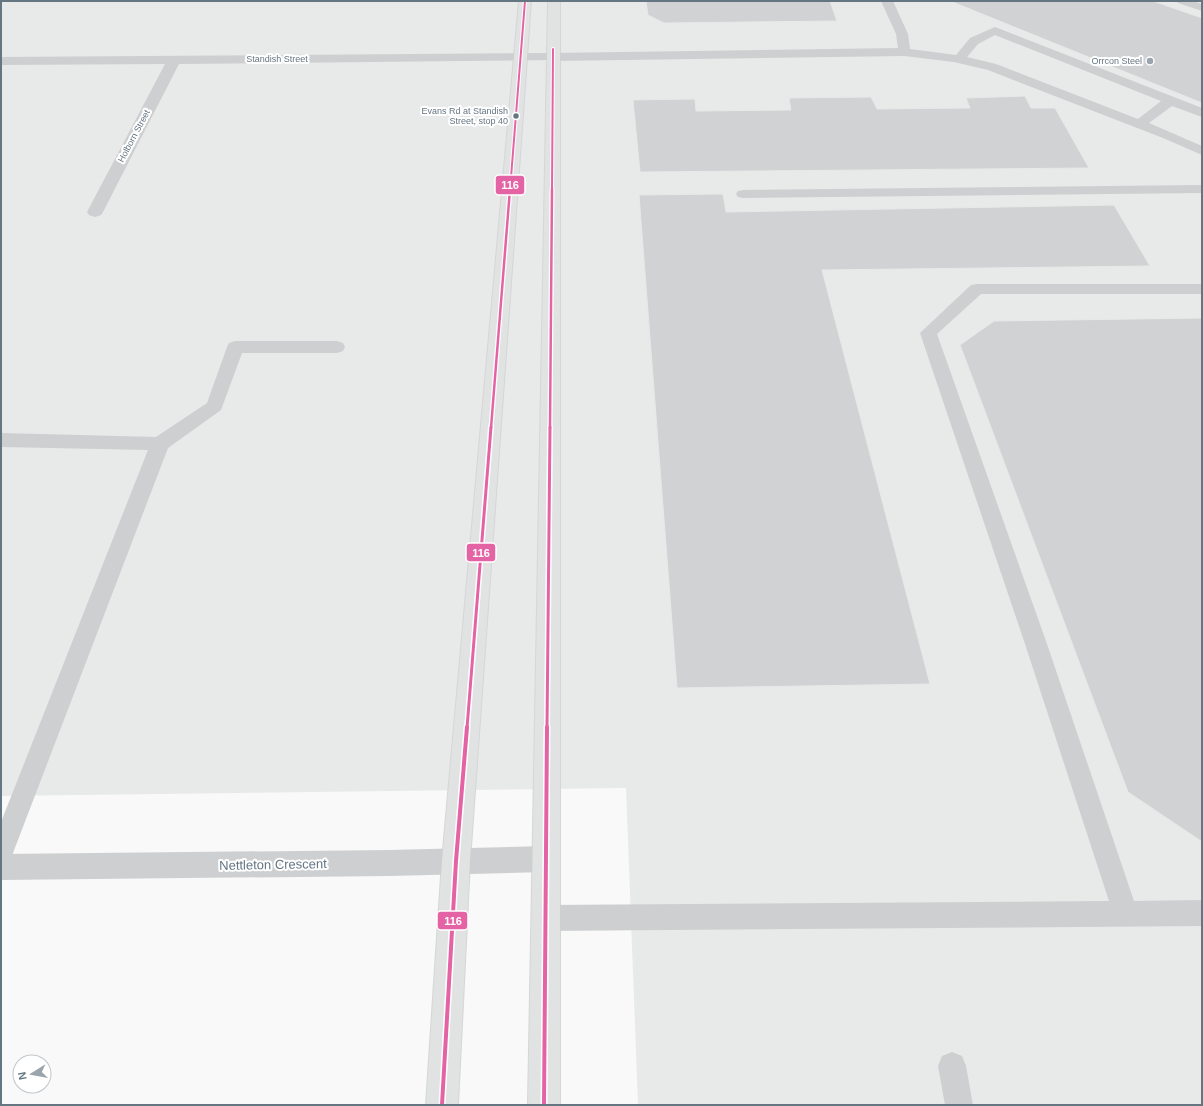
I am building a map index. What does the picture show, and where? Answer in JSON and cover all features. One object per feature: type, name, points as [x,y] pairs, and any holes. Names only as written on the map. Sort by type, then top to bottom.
[{"type":"main road","points":[[442,1105],[456,861],[522,57],[525,1]]},
{"type":"main road","points":[[544,1105],[544,918],[554,1]]},
{"type":"street","name":"Standish Street","points":[[1,61],[553,57]]},
{"type":"street","name":"Holborn Street","points":[[95,212],[174,60]]},
{"type":"street","name":"Nettleton Crescent","points":[[1,867],[545,859]]},
{"type":"lane","points":[[888,1],[902,34],[904,52]]},
{"type":"lane","points":[[1182,1],[1202,8]]},
{"type":"lane","points":[[959,59],[974,41],[995,31],[1202,113]]},
{"type":"lane","points":[[553,57],[904,52],[959,59],[992,67],[1140,124],[1202,151]]},
{"type":"lane","points":[[1140,124],[1170,101]]},
{"type":"lane","points":[[743,194],[1202,189]]},
{"type":"lane","points":[[1126,914],[1036,644],[928,333],[977,289],[1202,289]]},
{"type":"lane","points":[[1,853],[160,444],[215,406],[235,347],[337,347]]},
{"type":"lane","points":[[1,440],[160,444]]},
{"type":"lane","points":[[544,918],[1202,913]]},
{"type":"lane","points":[[952,1066],[959,1105]]},
{"type":"shaded area","points":[[1,1],[1202,1],[1202,1105],[638,1105],[626,788],[1,796]]},
{"type":"building","points":[[646,1],[830,1],[837,21],[664,23],[648,15]]},
{"type":"building","name":"Orrcon Steel","points":[[950,1],[1153,1],[1202,18],[1202,103]]},
{"type":"building","points":[[1025,96],[1031,108],[1055,108],[1089,168],[640,172],[633,100],[695,99],[696,111],[791,110],[789,98],[871,97],[877,109],[970,108],[966,98]]},
{"type":"building","points":[[723,194],[726,212],[1114,205],[1150,266],[822,270],[930,684],[677,688],[639,195]]},
{"type":"building","points":[[1202,318],[1201,841],[1128,792],[960,345],[994,321]]},
{"type":"transit line","name":"116","points":[[442,1105],[456,861],[525,1]]},
{"type":"transit line","name":"116","points":[[544,1105],[553,49]]},
{"type":"place","name":"Orrcon Steel","points":[[1150,61]]},
{"type":"place","name":"Evans Rd at Standish Street, stop 40","points":[[516,116]]}]
